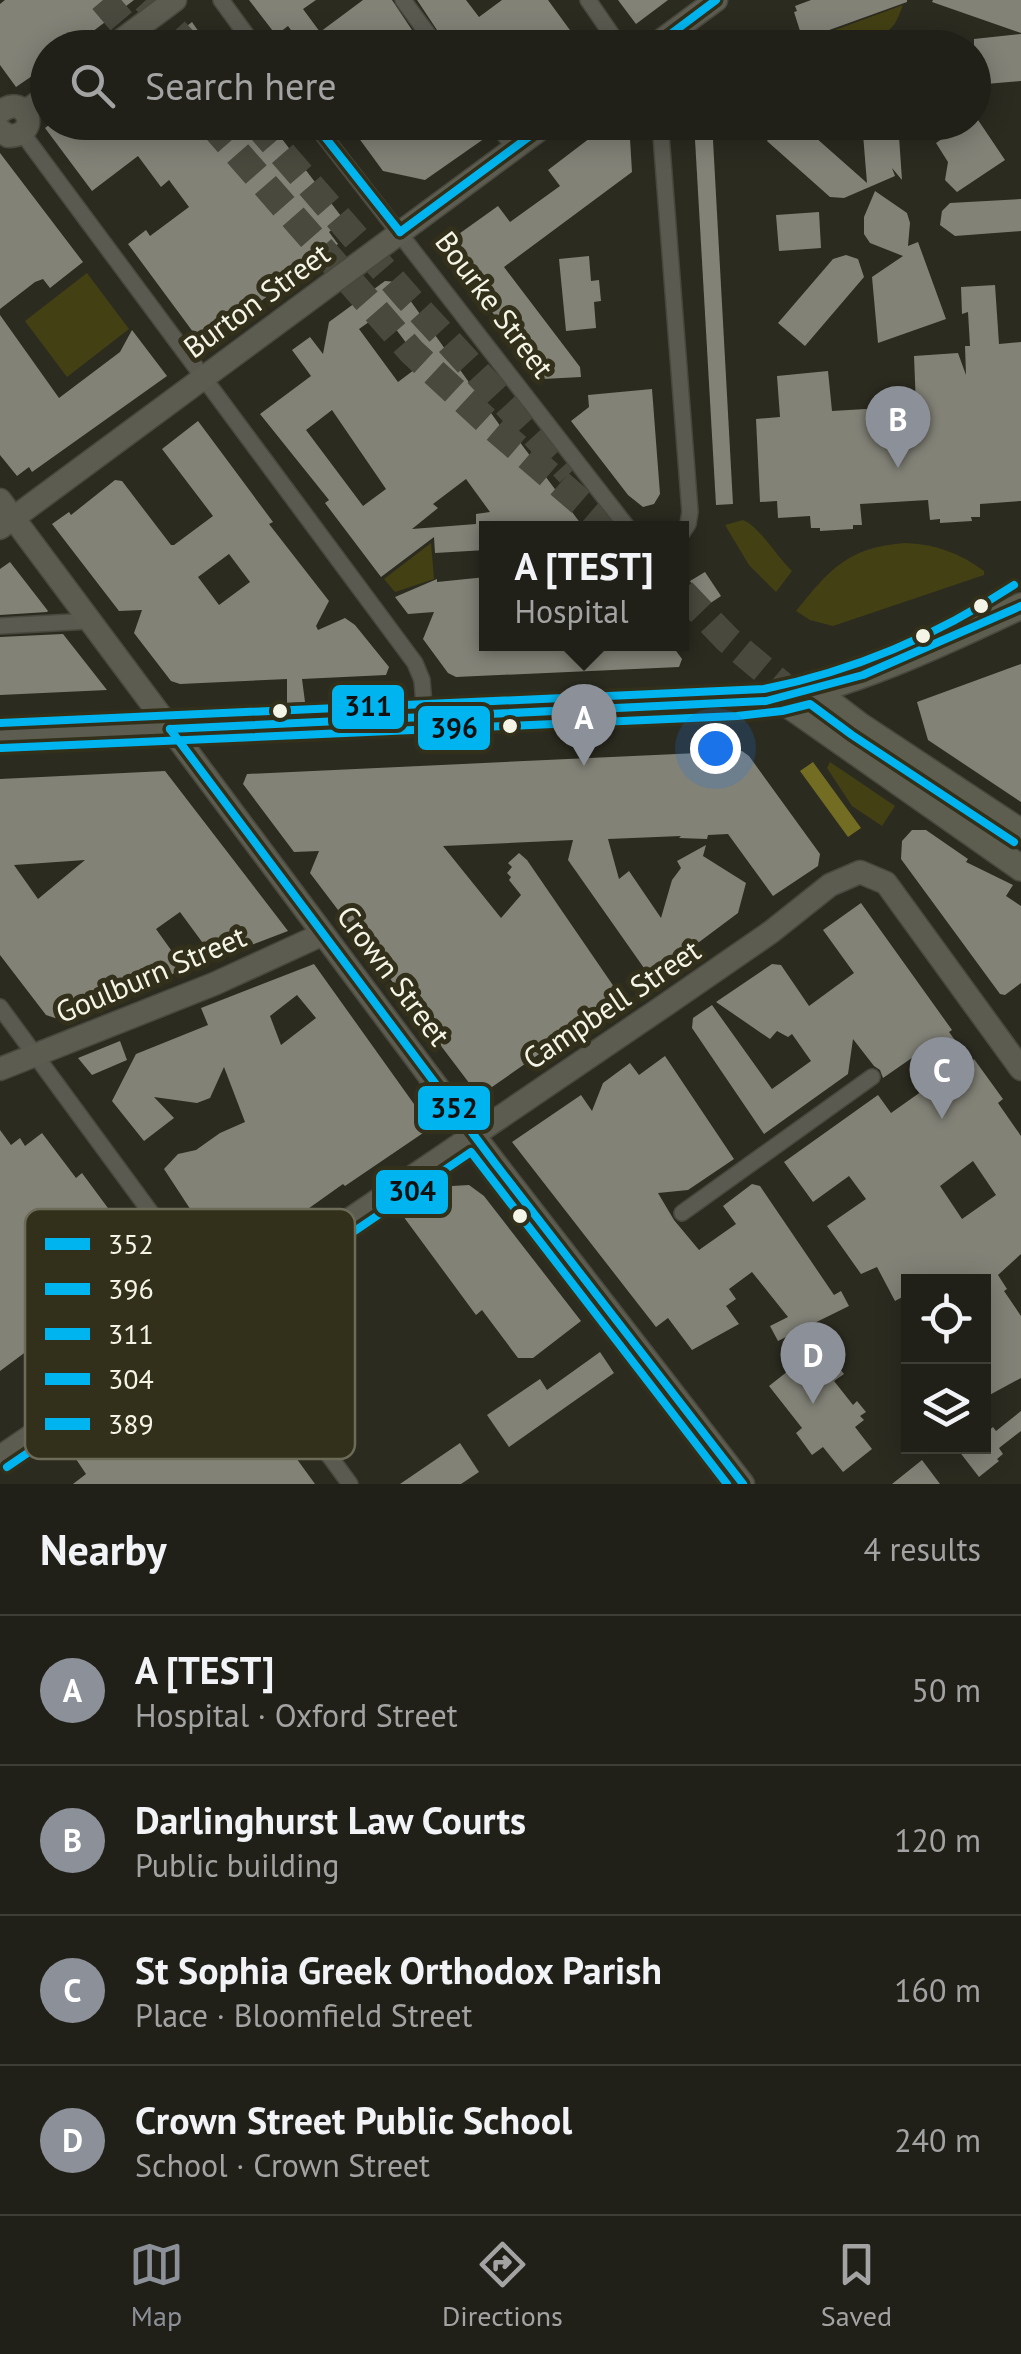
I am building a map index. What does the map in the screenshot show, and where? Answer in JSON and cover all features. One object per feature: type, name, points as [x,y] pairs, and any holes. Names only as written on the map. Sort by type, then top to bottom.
[{"type":"main road","points":[[954,638],[1021,595]]},
{"type":"main road","points":[[170,729],[780,699],[954,638],[1021,606]]},
{"type":"main road","points":[[954,638],[1021,624]]},
{"type":"main road","points":[[813,690],[1021,832]]},
{"type":"main road","points":[[780,699],[1021,868]]},
{"type":"street","points":[[135,30],[175,0]]},
{"type":"street","points":[[220,0],[242,30]]},
{"type":"street","points":[[402,0],[424,30]]},
{"type":"street","points":[[588,0],[609,30]]},
{"type":"street","points":[[676,30],[716,0]]},
{"type":"street","points":[[9,116],[420,672],[425,717]]},
{"type":"street","name":"Bourke Street","points":[[328,140],[622,521]]},
{"type":"street","points":[[508,140],[514,149]]},
{"type":"street","name":"Burton Street","points":[[4,515],[203,377],[526,140]]},
{"type":"street","points":[[661,140],[688,521]]},
{"type":"street","name":"Crown Street","points":[[4,515],[90,620],[474,1135],[743,1484]]},
{"type":"street","points":[[0,626],[90,620]]},
{"type":"street","points":[[0,736],[170,729]]},
{"type":"street","name":"Campbell Street","points":[[355,1215],[770,932],[830,885],[860,872],[878,877],[891,889],[1021,1068]]},
{"type":"street","name":"Goulburn Street","points":[[0,1070],[214,984],[324,934]]},
{"type":"street","points":[[0,1007],[149,1209]]},
{"type":"street","points":[[682,1214],[872,1077]]},
{"type":"street","name":"Campbell Street","points":[[0,1457],[25,1440]]},
{"type":"street","points":[[332,1459],[350,1484]]},
{"type":"shaded area","points":[[903,5],[888,30],[835,30]]},
{"type":"shaded area","points":[[87,273],[129,329],[67,377],[25,321]]},
{"type":"shaded area","points":[[743,520],[792,571],[776,592],[749,565],[725,525]]},
{"type":"shaded area","points":[[431,543],[434,579],[395,592],[384,579]]},
{"type":"shaded area","points":[[905,543],[956,554],[984,571],[984,575],[833,626],[810,620],[796,611],[830,573],[854,555]]},
{"type":"shaded area","points":[[813,762],[861,828],[848,837],[800,771]]},
{"type":"shaded area","points":[[830,762],[895,806],[882,826],[852,806],[827,768]]},
{"type":"building","points":[[5,0],[134,0],[95,30],[30,30],[30,77],[16,87],[0,65],[0,4]]},
{"type":"building","points":[[249,0],[316,0],[303,9],[319,30],[291,30],[288,26],[272,30]]},
{"type":"building","points":[[363,0],[392,0],[412,30],[323,30]]},
{"type":"building","points":[[417,0],[466,0],[479,17],[502,0],[548,0],[570,30],[437,30]]},
{"type":"building","points":[[618,0],[668,0],[636,24]]},
{"type":"building","points":[[811,0],[907,0],[829,30],[800,30],[795,6]]},
{"type":"building","points":[[1021,0],[1021,33],[932,2]]},
{"type":"building","points":[[192,22],[198,30],[182,30]]},
{"type":"building","points":[[1021,34],[1021,81],[991,84],[991,37]]},
{"type":"building","points":[[991,139],[1005,160],[957,192],[945,180],[948,162],[936,143]]},
{"type":"building","points":[[54,140],[283,140],[344,220],[329,232],[338,244],[210,339],[206,334],[199,340],[128,244],[146,230],[150,236],[189,207],[169,180],[161,187],[138,156],[92,191]]},
{"type":"building","points":[[360,140],[482,140],[425,180],[383,171]]},
{"type":"building","points":[[587,140],[630,140],[632,172],[504,267],[580,367],[581,377],[543,379],[442,246],[498,206],[510,222],[560,186],[548,170]]},
{"type":"building","points":[[695,140],[713,140],[733,504],[716,505]]},
{"type":"building","points":[[818,140],[867,183],[863,140],[899,140],[902,180],[892,168],[895,176],[844,198],[830,197],[767,141]]},
{"type":"building","points":[[0,153],[83,262],[50,288],[43,279],[35,282],[0,309]]},
{"type":"building","points":[[875,191],[907,213],[908,246],[918,242],[946,319],[878,343],[872,277],[903,256],[870,243],[864,234],[864,217]]},
{"type":"building","points":[[1021,199],[1021,231],[955,236],[940,225],[942,211],[950,203]]},
{"type":"building","points":[[819,212],[821,248],[779,251],[776,215]]},
{"type":"building","points":[[846,255],[858,259],[864,277],[805,346],[778,323],[833,259]]},
{"type":"building","points":[[589,256],[591,281],[599,280],[601,301],[594,302],[596,328],[566,331],[559,259]]},
{"type":"building","points":[[385,281],[397,282],[501,427],[507,425],[579,521],[479,521],[479,550],[435,553],[434,537],[381,577],[325,503],[329,500],[260,414],[311,376],[292,350],[310,337],[323,354],[329,322]],"holes":[[[383,312],[422,364],[398,382],[359,329]],[[332,410],[386,489],[363,506],[306,430]],[[466,479],[490,512],[476,514],[476,524],[412,529],[438,508],[433,504]]]},
{"type":"building","points":[[995,285],[999,344],[1021,342],[1021,501],[980,504],[980,517],[971,517],[972,521],[940,523],[940,519],[930,520],[928,500],[860,504],[862,525],[820,531],[811,528],[810,516],[778,518],[777,501],[760,502],[756,419],[780,417],[777,376],[828,371],[832,411],[916,406],[914,356],[958,353],[966,375],[965,346],[970,346],[968,312],[962,314],[961,287]]},
{"type":"building","points":[[0,315],[59,398],[120,352],[132,330],[167,376],[32,472],[29,467],[17,476],[0,455]]},
{"type":"building","points":[[652,389],[660,494],[654,504],[643,507],[628,495],[571,421],[589,407],[588,395]]},
{"type":"building","points":[[198,421],[273,522],[269,524],[329,601],[316,626],[318,630],[345,618],[389,667],[386,675],[302,679],[305,702],[287,703],[287,679],[180,684],[171,681],[134,633],[142,610],[119,611],[52,524],[69,512],[71,515],[115,480],[122,481],[174,545],[213,516],[162,449]],"holes":[[[229,554],[250,582],[219,605],[198,577]]]},
{"type":"building","points":[[10,562],[47,612],[0,615],[0,569]]},
{"type":"building","points":[[705,572],[721,596],[706,606],[690,581]]},
{"type":"building","points":[[479,578],[479,651],[676,651],[682,659],[679,667],[456,677],[448,673],[423,639],[434,612],[408,614],[395,597],[437,582]]},
{"type":"building","points":[[63,634],[107,690],[0,695],[0,637]]},
{"type":"building","points":[[1021,664],[1021,802],[928,740],[917,702]]},
{"type":"building","points":[[742,751],[820,854],[818,866],[773,896],[728,834],[708,835],[707,839],[608,839],[619,879],[629,871],[661,918],[672,880],[681,868],[677,861],[706,845],[703,856],[746,883],[738,913],[651,978],[568,860],[573,840],[443,846],[501,918],[521,895],[507,873],[512,867],[508,863],[519,853],[621,997],[479,1096],[310,873],[319,851],[294,852],[243,784],[247,774]]},
{"type":"building","points":[[165,771],[288,931],[204,963],[194,950],[205,946],[180,912],[156,929],[181,964],[180,971],[58,1019],[46,1015],[0,955],[0,779]],"holes":[[[85,860],[38,899],[14,865]]]},
{"type":"building","points":[[912,830],[926,830],[968,859],[966,862],[1013,885],[1006,896],[1021,906],[1021,983],[1005,995],[1000,994],[901,859],[902,841]]},
{"type":"building","points":[[861,903],[952,1030],[949,1032],[1003,1099],[998,1103],[1021,1136],[1021,1254],[998,1275],[1021,1316],[1021,1378],[991,1394],[991,1274],[901,1274],[901,1298],[895,1301],[877,1267],[861,1274],[827,1226],[866,1199],[849,1176],[813,1202],[784,1162],[878,1095],[891,1113],[939,1079],[919,1053],[883,1078],[853,1039],[848,1074],[764,1134],[692,1028],[693,1018],[712,1005],[772,1089],[811,1061],[792,1034],[788,1037],[777,1031],[770,1039],[716,1002],[772,964],[781,965],[809,1006],[854,973],[823,930]],"holes":[[[973,1161],[996,1195],[962,1219],[940,1186]]]},
{"type":"building","points":[[314,964],[429,1125],[426,1131],[308,1209],[190,1209],[164,1169],[178,1154],[196,1150],[245,1122],[224,1067],[210,1098],[197,1103],[154,1097],[174,1118],[144,1141],[112,1101],[136,1054],[208,1025],[201,1008]],"holes":[[[297,995],[316,1018],[281,1045],[270,1016]]]},
{"type":"building","points":[[120,1041],[127,1060],[92,1075],[78,1058]]},
{"type":"building","points":[[665,1056],[734,1159],[688,1190],[658,1193],[674,1220],[699,1250],[736,1224],[723,1206],[752,1184],[760,1186],[834,1295],[841,1291],[849,1306],[778,1341],[770,1326],[788,1317],[752,1272],[729,1289],[736,1299],[726,1306],[739,1324],[692,1350],[668,1318],[656,1327],[512,1142],[581,1095],[592,1111],[603,1083],[630,1063],[639,1075]]},
{"type":"building","points":[[0,1130],[11,1145],[20,1138],[25,1146],[42,1133],[76,1178],[82,1173],[109,1209],[25,1209],[25,1352],[0,1371]]},
{"type":"building","points":[[469,1185],[484,1196],[581,1321],[533,1358],[518,1358],[482,1310],[476,1315],[403,1216],[436,1193],[452,1186]]},
{"type":"building","points":[[821,1345],[844,1374],[834,1381],[853,1405],[857,1401],[866,1412],[860,1416],[864,1420],[855,1427],[872,1449],[843,1472],[823,1447],[812,1455],[796,1433],[802,1428],[769,1386]]},
{"type":"building","points":[[600,1352],[614,1373],[509,1447],[487,1415],[540,1379],[547,1390]]},
{"type":"building","points":[[1021,1411],[1021,1431],[999,1448],[1003,1454],[999,1461],[979,1477],[961,1454],[991,1454],[991,1429],[996,1431]]},
{"type":"building","points":[[460,1443],[479,1472],[461,1484],[400,1484]]},
{"type":"building","points":[[76,1459],[297,1459],[315,1484],[73,1484],[86,1474]]},
{"type":"building","points":[[922,1460],[940,1484],[892,1484]]},
{"type":"tunnel","points":[[103,0],[129,30]]},
{"type":"tunnel","points":[[146,0],[174,30]]},
{"type":"tunnel","points":[[226,140],[412,352],[603,521]]},
{"type":"tunnel","points":[[271,140],[408,298],[570,473]]},
{"type":"tunnel","points":[[689,599],[727,639],[808,707]]},
{"type":"transit line","name":"389","points":[[676,30],[716,0]]},
{"type":"transit line","name":"389","points":[[327,140],[400,232]]},
{"type":"transit line","name":"389","points":[[400,232],[525,140]]},
{"type":"transit line","name":"311","points":[[0,723],[764,689],[830,672],[894,649],[956,620],[1014,585]]},
{"type":"transit line","name":"352","points":[[170,729],[766,701],[863,675],[1021,606]]},
{"type":"transit line","name":"396","points":[[1,748],[737,716],[810,704],[1014,842]]},
{"type":"transit line","name":"352","points":[[170,729],[494,1162],[743,1484]]},
{"type":"transit line","name":"304","points":[[355,1231],[471,1152],[727,1484]]},
{"type":"transit line","name":"304","points":[[7,1467],[25,1455]]},
{"type":"place","name":"Darlinghurst Law Courts","points":[[898,468]]},
{"type":"place","name":"A [TEST]","points":[[584,766]]},
{"type":"place","name":"St Sophia Greek Orthodox Parish","points":[[942,1119]]},
{"type":"place","name":"Crown Street Public School","points":[[813,1404]]}]
